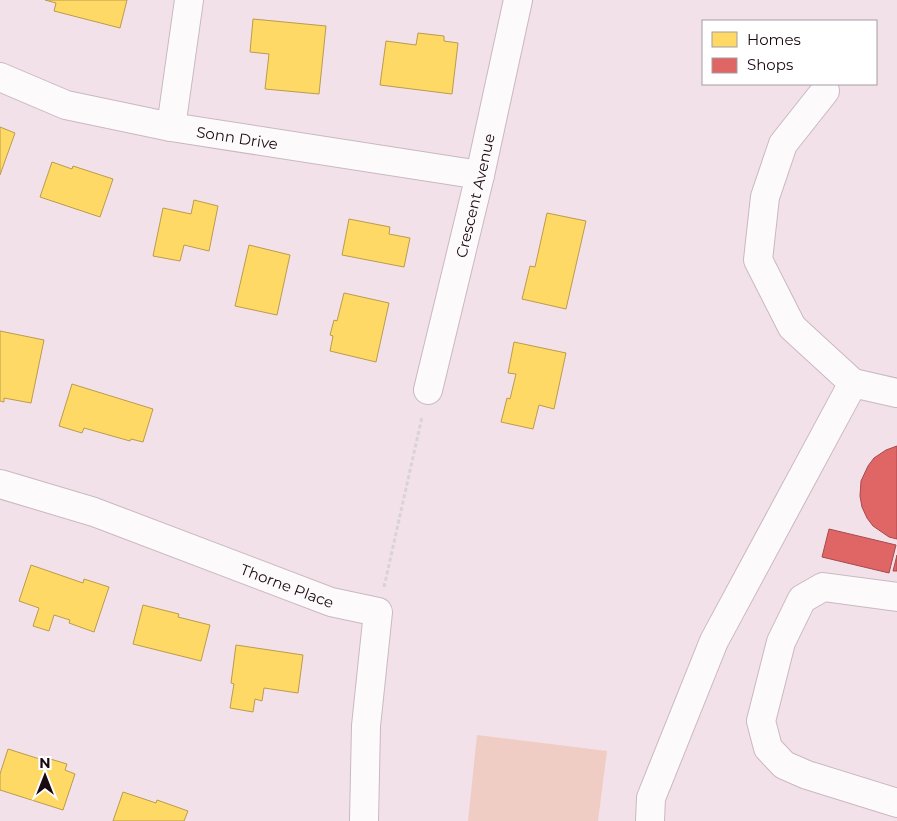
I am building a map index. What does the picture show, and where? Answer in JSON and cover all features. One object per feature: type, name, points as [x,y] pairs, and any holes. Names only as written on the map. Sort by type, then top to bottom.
[{"type":"street","points":[[171,127],[189,0]]},
{"type":"street","name":"Crescent Avenue","points":[[428,390],[480,176],[518,0]]},
{"type":"street","name":"Sonn Drive","points":[[0,77],[66,105],[171,127],[480,176]]},
{"type":"street","points":[[825,90],[783,144],[765,197],[758,260],[792,327],[853,383],[897,393]]},
{"type":"street","points":[[650,821],[652,798],[714,641],[853,383]]},
{"type":"street","name":"Thorne Place","points":[[0,484],[94,512],[331,602],[378,612]]},
{"type":"street","points":[[897,597],[824,587],[802,599],[781,642],[761,721],[768,748],[784,765],[807,775],[897,803]]},
{"type":"street","points":[[364,821],[366,726],[378,612]]},
{"type":"path","points":[[378,612],[428,390]]},
{"type":"shaded area","points":[[477,735],[607,751],[598,821],[468,821]]},
{"type":"building: Homes","points":[[45,0],[127,0],[120,28],[54,11],[56,3]]},
{"type":"building: Homes","points":[[253,19],[326,26],[319,94],[265,89],[269,54],[250,52]]},
{"type":"building: Homes","points":[[418,33],[444,36],[444,41],[458,43],[452,94],[380,85],[386,41],[416,45]]},
{"type":"building: Homes","points":[[0,127],[15,133],[0,175]]},
{"type":"building: Homes","points":[[52,162],[72,169],[73,166],[113,179],[100,217],[40,197]]},
{"type":"building: Homes","points":[[194,200],[218,206],[209,251],[184,245],[180,261],[153,256],[163,208],[191,214]]},
{"type":"building: Homes","points":[[547,213],[586,221],[566,309],[522,299],[530,266],[535,267]]},
{"type":"building: Homes","points":[[349,219],[390,227],[389,234],[410,238],[404,267],[342,255]]},
{"type":"building: Homes","points":[[249,245],[290,255],[277,315],[235,306]]},
{"type":"building: Homes","points":[[344,293],[389,303],[376,362],[330,351],[333,336],[330,335],[334,320],[337,321]]},
{"type":"building: Homes","points":[[0,331],[44,340],[31,403],[4,398],[4,402],[0,401]]},
{"type":"building: Homes","points":[[514,342],[566,353],[554,409],[539,405],[533,429],[501,422],[507,398],[510,399],[516,374],[508,373]]},
{"type":"building: Homes","points":[[72,384],[153,409],[143,442],[131,439],[130,441],[84,428],[82,433],[59,426]]},
{"type":"building: Homes","points":[[31,565],[83,583],[84,579],[109,587],[94,632],[69,623],[70,620],[54,615],[49,631],[33,626],[39,608],[19,601]]},
{"type":"building: Homes","points":[[143,605],[179,614],[178,617],[210,625],[201,661],[133,644]]},
{"type":"building: Homes","points":[[236,645],[303,655],[298,693],[264,688],[262,701],[255,699],[253,712],[230,708],[234,684],[231,683]]},
{"type":"building: Homes","points":[[8,749],[46,761],[47,758],[67,764],[65,770],[75,774],[63,810],[0,790],[0,774]]},
{"type":"building: Homes","points":[[123,792],[156,803],[157,800],[188,811],[184,821],[113,821]]},
{"type":"building: Shops","points":[[897,446],[897,539],[889,537],[873,526],[862,507],[860,496],[861,481],[868,466],[874,458],[886,450]]},
{"type":"building: Shops","points":[[829,529],[896,545],[889,573],[822,557]]},
{"type":"building: Shops","points":[[897,555],[897,571],[893,571]]}]
